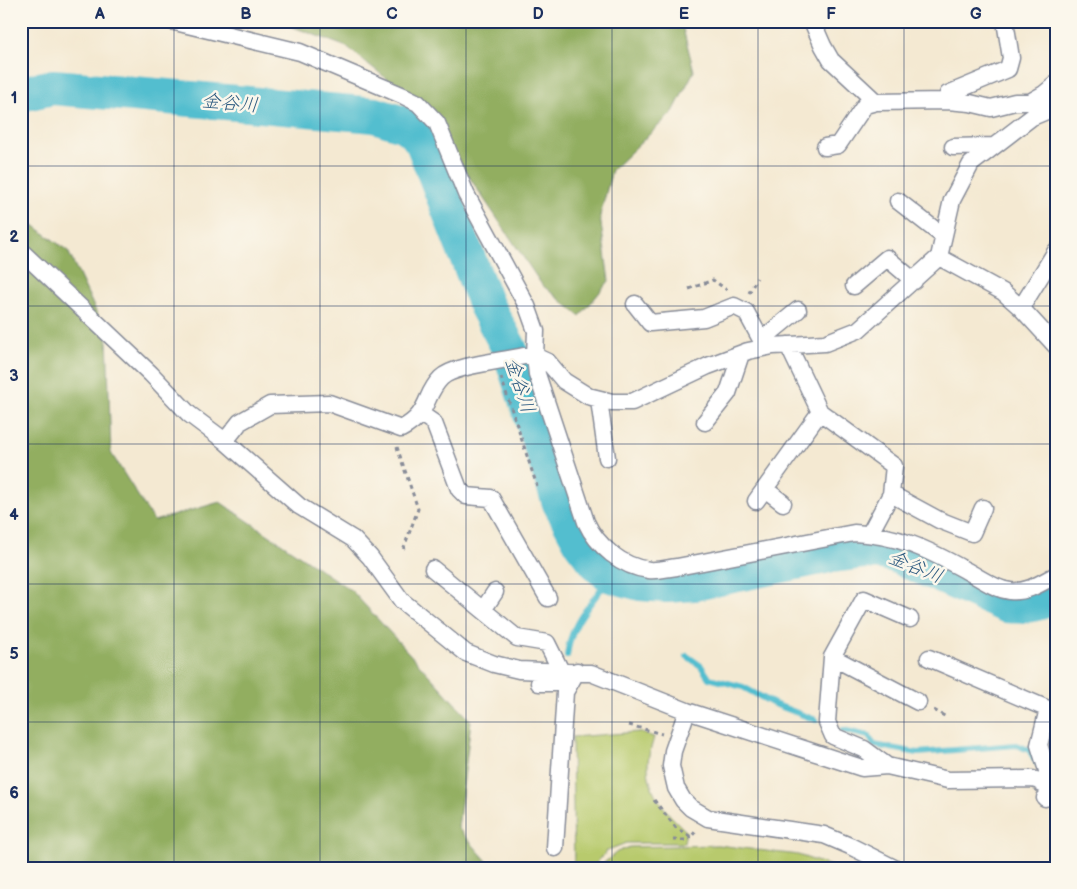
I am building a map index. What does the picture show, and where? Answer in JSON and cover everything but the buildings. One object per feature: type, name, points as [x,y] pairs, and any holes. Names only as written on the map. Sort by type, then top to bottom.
[{"type":"street","points":[[171,21],[300,52],[404,96],[425,109],[443,134],[466,194],[527,306],[536,331],[529,356],[537,374],[586,522],[594,538],[610,553],[626,562],[649,570],[676,568],[854,532],[898,538],[924,548],[1001,589],[1019,591],[1031,588],[1056,575]]},
{"type":"street","points":[[812,21],[822,46],[831,60],[876,102]]},
{"type":"street","points":[[947,102],[948,94],[1008,69],[1011,58],[1005,21]]},
{"type":"street","points":[[825,147],[838,145],[865,106],[876,102],[970,103],[992,108],[1015,102],[1051,99]]},
{"type":"street","points":[[225,441],[240,422],[270,405],[329,403],[399,429],[407,426],[420,414],[434,386],[442,376],[453,370],[529,356],[548,362],[570,385],[599,400],[632,402],[708,366],[741,354],[765,347],[825,344],[858,330],[938,258],[952,200],[971,164],[1032,118],[1051,99]]},
{"type":"street","points":[[953,147],[993,146]]},
{"type":"street","points":[[898,201],[943,236]]},
{"type":"street","points":[[21,251],[151,374],[189,414],[225,441],[299,506],[353,539],[370,556],[402,601],[466,653],[506,668],[569,675]]},
{"type":"street","points":[[1021,308],[1056,251]]},
{"type":"street","points":[[854,286],[887,258],[914,281]]},
{"type":"street","points":[[938,258],[983,280],[1021,308],[1056,346]]},
{"type":"street","points":[[635,304],[650,323],[704,318],[734,306],[746,312],[765,347]]},
{"type":"street","points":[[765,347],[770,333],[798,310]]},
{"type":"street","points":[[788,345],[820,412],[894,466],[891,494],[870,533]]},
{"type":"street","points":[[704,422],[728,393],[741,354]]},
{"type":"street","points":[[599,400],[607,458]]},
{"type":"street","points":[[783,503],[760,495],[820,412]]},
{"type":"street","points":[[420,414],[434,423],[459,489],[466,496],[491,498],[548,598]]},
{"type":"street","points":[[891,494],[939,520],[972,533],[983,508]]},
{"type":"street","points":[[434,569],[517,638],[547,643],[569,675],[565,692],[555,848]]},
{"type":"street","points":[[483,610],[494,592]]},
{"type":"street","points":[[887,766],[864,749],[833,736],[830,731],[827,722],[832,656],[864,599],[910,619]]},
{"type":"street","points":[[832,656],[918,702]]},
{"type":"street","points":[[929,658],[1048,709],[1039,745],[1052,791]]},
{"type":"street","points":[[538,682],[569,675],[592,673],[687,711],[862,768],[887,766],[948,780],[1032,780],[1052,791]]},
{"type":"street","points":[[687,711],[673,750],[671,766],[676,788],[683,800],[691,808],[708,818],[824,836],[894,868]]},
{"type":"street","points":[[986,790],[1052,791]]},
{"type":"path","points":[[689,290],[713,280],[728,291]]},
{"type":"path","points":[[744,292],[750,292]]},
{"type":"path","points":[[497,362],[537,486]]},
{"type":"path","points":[[399,429],[397,448],[418,509],[403,550]]},
{"type":"path","points":[[630,725],[663,734]]},
{"type":"path","points":[[654,800],[676,828],[691,837]]},
{"type":"path","points":[[673,840],[686,840],[698,829]]},
{"type":"green space","points":[[266,21],[681,21],[694,71],[673,112],[612,170],[600,216],[609,281],[580,316],[542,285],[422,107],[347,47],[285,24]]},
{"type":"green space","points":[[21,216],[68,251],[107,335],[111,453],[154,521],[220,502],[352,591],[471,721],[458,828],[493,868],[21,868]]},
{"type":"green space","points":[[638,732],[654,737],[648,761],[651,784],[665,810],[686,831],[684,843],[626,843],[608,850],[592,868],[574,868],[572,737]]},
{"type":"green space","points":[[718,845],[798,855],[837,868],[598,868],[617,852],[630,847]]},
{"type":"waterway","name":"金谷川","points":[[21,94],[53,87],[375,115],[403,124],[415,132],[423,143],[486,305],[509,348],[560,503],[582,544],[600,567],[611,575],[640,583],[667,585],[694,583],[825,556],[865,551],[895,555],[1006,605],[1032,604],[1056,595]]},
{"type":"waterway","points":[[567,656],[569,643],[578,622],[611,575]]},
{"type":"waterway","points":[[687,656],[701,666],[709,678],[743,687],[774,704],[816,720]]},
{"type":"waterway","points":[[843,730],[869,736],[874,745],[918,753],[1016,745],[1029,750],[1037,763]]}]
